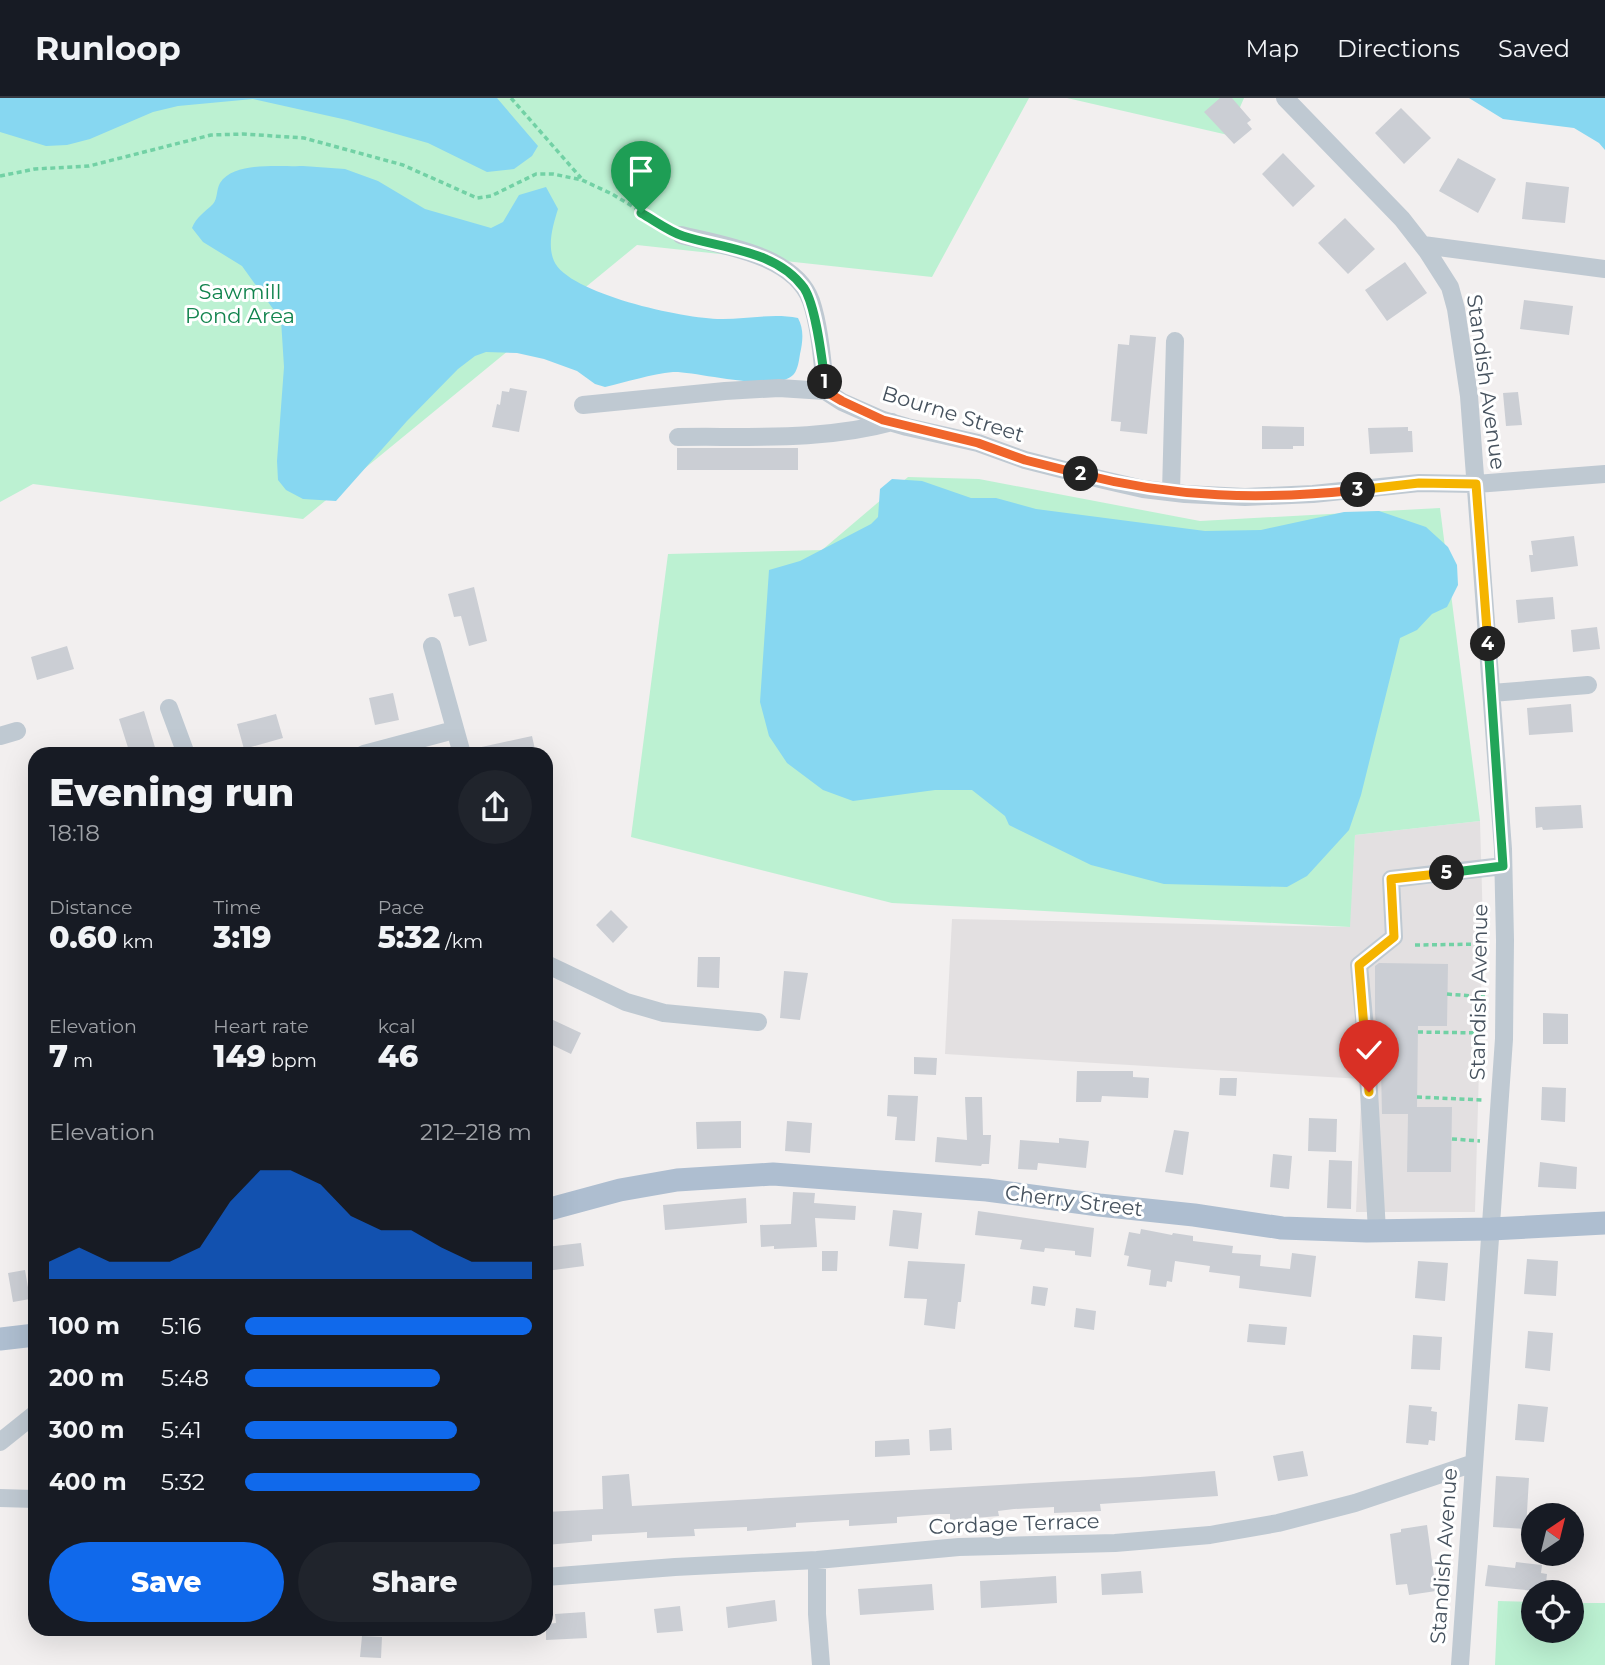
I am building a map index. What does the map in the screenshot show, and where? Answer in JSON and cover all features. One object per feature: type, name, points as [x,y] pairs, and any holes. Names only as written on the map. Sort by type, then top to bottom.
[{"type":"main road","name":"Cherry Street","points":[[553,1208],[620,1190],[677,1180],[774,1174],[987,1190],[1194,1214],[1282,1228],[1377,1231],[1605,1223]]},
{"type":"main road","points":[[0,1339],[28,1336]]},
{"type":"street","name":"Standish Avenue","points":[[1284,98],[1402,219],[1423,245],[1450,287],[1456,309],[1469,396],[1492,693],[1505,940],[1504,1039],[1460,1665]]},
{"type":"street","points":[[681,235],[757,255],[788,272],[804,288],[810,300],[823,363],[825,391]]},
{"type":"street","points":[[1423,245],[1605,269]]},
{"type":"street","points":[[1171,492],[1175,341]]},
{"type":"street","name":"Bourne Street","points":[[583,405],[725,391],[779,388],[825,391],[892,422],[978,443],[1025,460],[1104,480],[1143,489],[1245,497],[1313,495],[1419,483],[1476,484],[1605,474]]},
{"type":"street","points":[[678,437],[837,433],[864,430],[892,422]]},
{"type":"street","points":[[432,646],[460,747]]},
{"type":"street","points":[[1492,693],[1588,685]]},
{"type":"street","points":[[169,708],[184,747]]},
{"type":"street","points":[[390,747],[454,730]]},
{"type":"street","points":[[1377,1231],[1359,965],[1394,937],[1391,879],[1503,866]]},
{"type":"street","points":[[553,967],[626,1002],[664,1013],[758,1022]]},
{"type":"street","points":[[0,1441],[28,1419]]},
{"type":"street","name":"Cordage Terrace","points":[[553,1576],[817,1560],[959,1547],[1115,1543],[1210,1535],[1278,1523],[1355,1503],[1474,1464]]},
{"type":"street","points":[[0,1498],[28,1499]]},
{"type":"street","points":[[817,1560],[821,1665]]},
{"type":"path","points":[[511,98],[582,180]]},
{"type":"path","points":[[0,176],[89,166],[211,135],[304,138],[403,165],[477,198],[491,196],[536,174],[553,174],[582,180],[612,194],[681,235]]},
{"type":"path","points":[[1415,945],[1486,944]]},
{"type":"path","points":[[1447,994],[1485,997]]},
{"type":"path","points":[[1418,1032],[1485,1033]]},
{"type":"path","points":[[1417,1097],[1482,1100]]},
{"type":"path","points":[[1452,1139],[1480,1141]]},
{"type":"shaded area","points":[[1480,821],[1483,926],[1475,1212],[1356,1212],[1362,1079],[945,1054],[952,919],[1349,927],[1355,835]]},
{"type":"green space","name":"Sawmill Pond Area","points":[[0,98],[1029,98],[932,277],[637,245],[303,519],[33,484],[0,502]]},
{"type":"green space","points":[[1067,98],[1244,98],[1228,135]]},
{"type":"green space","points":[[908,477],[979,479],[1200,521],[1440,508],[1480,821],[1355,835],[1350,927],[892,903],[631,837],[668,554],[822,550]]},
{"type":"green space","points":[[1498,1601],[1521,1602],[1521,1643],[1584,1643],[1584,1603],[1605,1603],[1605,1665],[1495,1665]]},
{"type":"water","points":[[0,98],[497,98],[538,146],[532,156],[514,169],[487,172],[428,143],[347,120],[253,99],[178,106],[153,112],[90,139],[67,145],[46,146],[0,132]]},
{"type":"water","points":[[1469,98],[1605,98],[1605,150],[1599,143],[1574,128],[1503,119]]},
{"type":"water","points":[[303,166],[345,169],[378,181],[425,209],[491,228],[503,222],[519,195],[546,187],[558,209],[552,235],[552,255],[564,273],[604,294],[684,315],[723,319],[770,316],[798,318],[802,340],[796,370],[785,380],[772,382],[673,372],[605,387],[595,384],[577,371],[544,359],[517,353],[486,352],[475,356],[458,369],[407,421],[336,501],[303,499],[286,490],[278,480],[284,367],[281,320],[242,266],[203,242],[192,228],[198,218],[215,202],[220,183],[227,176],[246,168]]},
{"type":"water","points":[[892,479],[922,481],[971,498],[996,498],[1036,509],[1205,531],[1261,530],[1344,512],[1379,511],[1426,527],[1448,547],[1457,565],[1458,585],[1447,607],[1432,614],[1417,630],[1400,638],[1361,795],[1349,830],[1307,876],[1287,887],[1164,884],[1091,865],[1009,825],[1005,816],[972,790],[935,790],[853,801],[823,790],[787,763],[769,736],[760,702],[769,570],[800,561],[871,524],[878,517],[880,489]]},
{"type":"building","points":[[1220,98],[1232,98],[1251,120],[1247,123],[1252,129],[1234,144],[1204,112]]},
{"type":"building","points":[[1401,108],[1431,138],[1404,164],[1375,133]]},
{"type":"building","points":[[1283,153],[1315,186],[1293,207],[1262,174]]},
{"type":"building","points":[[1458,158],[1496,179],[1478,213],[1439,191]]},
{"type":"building","points":[[1526,182],[1569,187],[1565,223],[1522,219]]},
{"type":"building","points":[[1345,218],[1375,249],[1348,274],[1318,243]]},
{"type":"building","points":[[1405,262],[1427,293],[1387,321],[1365,290]]},
{"type":"building","points":[[1524,300],[1573,306],[1569,335],[1520,329]]},
{"type":"building","points":[[1130,335],[1156,337],[1147,434],[1120,431],[1121,422],[1111,421],[1118,344],[1129,345]]},
{"type":"building","points":[[510,388],[527,391],[519,432],[492,427],[502,391],[509,392]]},
{"type":"building","points":[[1518,392],[1522,425],[1506,426],[1503,393]]},
{"type":"building","points":[[1262,426],[1304,427],[1304,446],[1293,446],[1293,449],[1262,449]]},
{"type":"building","points":[[1408,427],[1408,431],[1412,431],[1413,452],[1370,454],[1368,428]]},
{"type":"building","points":[[677,448],[798,448],[798,470],[677,470]]},
{"type":"building","points":[[1574,536],[1578,566],[1531,572],[1531,541]]},
{"type":"building","points":[[474,587],[487,641],[469,646],[461,616],[454,617],[448,594]]},
{"type":"building","points":[[1553,597],[1555,619],[1518,623],[1516,600]]},
{"type":"building","points":[[1597,627],[1600,649],[1573,652],[1571,630]]},
{"type":"building","points":[[67,646],[74,669],[37,680],[31,657]]},
{"type":"building","points":[[393,693],[399,720],[375,725],[369,698]]},
{"type":"building","points":[[1571,704],[1573,732],[1529,735],[1527,708]]},
{"type":"building","points":[[144,711],[155,747],[128,747],[119,719]]},
{"type":"building","points":[[276,714],[283,738],[243,747],[237,724]]},
{"type":"building","points":[[532,736],[534,747],[482,747]]},
{"type":"building","points":[[1581,805],[1583,828],[1536,828],[1535,807]]},
{"type":"building","points":[[611,910],[628,927],[613,943],[596,925]]},
{"type":"building","points":[[698,957],[720,957],[719,988],[697,987]]},
{"type":"building","points":[[1379,963],[1448,964],[1447,1026],[1418,1026],[1417,1107],[1452,1107],[1451,1172],[1407,1172],[1408,1114],[1382,1114],[1380,1026],[1376,1026],[1375,1013],[1375,966]]},
{"type":"building","points":[[784,971],[808,973],[800,1020],[780,1018]]},
{"type":"building","points":[[1543,1013],[1568,1014],[1568,1044],[1543,1044]]},
{"type":"building","points":[[553,1020],[581,1033],[571,1054],[553,1045]]},
{"type":"building","points":[[914,1057],[937,1058],[936,1075],[914,1074]]},
{"type":"building","points":[[1077,1071],[1133,1071],[1133,1077],[1149,1078],[1148,1098],[1102,1096],[1101,1102],[1076,1102]]},
{"type":"building","points":[[1220,1078],[1237,1078],[1236,1096],[1219,1095]]},
{"type":"building","points":[[1542,1087],[1566,1088],[1565,1122],[1541,1120]]},
{"type":"building","points":[[888,1095],[918,1096],[915,1141],[895,1140],[897,1117],[887,1116]]},
{"type":"building","points":[[965,1097],[982,1097],[983,1135],[991,1135],[989,1164],[981,1166],[935,1162],[937,1137],[967,1140]]},
{"type":"building","points":[[1309,1118],[1337,1119],[1336,1152],[1308,1151]]},
{"type":"building","points":[[741,1121],[741,1148],[697,1149],[696,1122]]},
{"type":"building","points":[[787,1121],[812,1123],[810,1153],[785,1151]]},
{"type":"building","points":[[1174,1130],[1189,1132],[1183,1175],[1165,1172]]},
{"type":"building","points":[[1059,1138],[1089,1141],[1086,1168],[1038,1163],[1037,1170],[1018,1169],[1020,1140],[1059,1143]]},
{"type":"building","points":[[1273,1154],[1292,1156],[1289,1189],[1270,1187]]},
{"type":"building","points":[[1329,1160],[1352,1161],[1351,1209],[1327,1208]]},
{"type":"building","points":[[1540,1162],[1577,1167],[1576,1189],[1538,1187]]},
{"type":"building","points":[[793,1192],[815,1193],[814,1203],[856,1206],[855,1220],[815,1218],[817,1247],[761,1247],[760,1225],[791,1224]]},
{"type":"building","points":[[746,1198],[747,1223],[665,1230],[663,1205]]},
{"type":"building","points":[[893,1210],[922,1213],[918,1249],[889,1246]]},
{"type":"building","points":[[978,1211],[1094,1228],[1091,1257],[1075,1255],[1075,1251],[1045,1248],[1044,1252],[1020,1249],[1022,1240],[975,1235]]},
{"type":"building","points":[[1141,1229],[1193,1236],[1193,1241],[1233,1246],[1232,1253],[1261,1255],[1260,1266],[1290,1269],[1292,1253],[1316,1256],[1311,1297],[1239,1288],[1240,1276],[1209,1272],[1210,1266],[1175,1261],[1172,1282],[1167,1281],[1166,1287],[1149,1285],[1151,1270],[1127,1266],[1129,1256],[1124,1255],[1129,1232],[1140,1234]]},
{"type":"building","points":[[581,1243],[584,1266],[553,1270],[553,1246]]},
{"type":"building","points":[[822,1251],[838,1251],[837,1271],[822,1271]]},
{"type":"building","points":[[1527,1259],[1558,1261],[1556,1296],[1524,1294]]},
{"type":"building","points":[[908,1261],[965,1264],[955,1329],[924,1325],[927,1299],[904,1298]]},
{"type":"building","points":[[1418,1261],[1448,1263],[1445,1301],[1415,1298]]},
{"type":"building","points":[[25,1270],[28,1299],[13,1302],[8,1273]]},
{"type":"building","points":[[1033,1286],[1048,1288],[1045,1306],[1031,1304]]},
{"type":"building","points":[[1076,1308],[1096,1311],[1094,1330],[1074,1327]]},
{"type":"building","points":[[1249,1324],[1287,1327],[1285,1345],[1247,1342]]},
{"type":"building","points":[[1528,1331],[1553,1333],[1550,1371],[1525,1368]]},
{"type":"building","points":[[1413,1335],[1442,1337],[1440,1370],[1411,1369]]},
{"type":"building","points":[[1518,1404],[1548,1407],[1544,1442],[1515,1440]]},
{"type":"building","points":[[1409,1405],[1432,1407],[1431,1411],[1437,1412],[1435,1441],[1429,1440],[1428,1445],[1406,1443]]},
{"type":"building","points":[[951,1428],[952,1450],[930,1451],[929,1430]]},
{"type":"building","points":[[909,1439],[910,1455],[875,1457],[875,1441]]},
{"type":"building","points":[[1303,1451],[1308,1476],[1278,1481],[1273,1456]]},
{"type":"building","points":[[1215,1471],[1218,1496],[1100,1504],[1101,1511],[1054,1513],[1054,1507],[998,1511],[999,1516],[950,1520],[950,1514],[939,1514],[897,1517],[897,1523],[849,1526],[849,1520],[796,1523],[796,1527],[747,1531],[747,1527],[694,1529],[695,1536],[647,1538],[647,1532],[592,1535],[592,1541],[553,1544],[553,1512],[603,1509],[602,1476],[629,1474],[632,1506]]},
{"type":"building","points":[[1496,1476],[1529,1478],[1528,1503],[1521,1503],[1521,1529],[1493,1527]]},
{"type":"building","points":[[1427,1525],[1436,1591],[1409,1595],[1407,1584],[1396,1585],[1390,1534],[1401,1532],[1401,1529]]},
{"type":"building","points":[[1516,1562],[1521,1563],[1521,1566],[1542,1566],[1541,1573],[1547,1574],[1546,1580],[1521,1580],[1521,1590],[1485,1586],[1488,1565],[1515,1568]]},
{"type":"building","points":[[1141,1571],[1143,1593],[1102,1595],[1101,1574]]},
{"type":"building","points":[[1056,1576],[1057,1603],[981,1608],[980,1581]]},
{"type":"building","points":[[932,1584],[934,1610],[860,1615],[858,1589]]},
{"type":"building","points":[[775,1600],[777,1621],[728,1628],[726,1607]]},
{"type":"building","points":[[680,1606],[683,1631],[657,1633],[654,1609]]},
{"type":"building","points":[[585,1612],[587,1638],[546,1640],[546,1636],[553,1636],[555,1614]]},
{"type":"building","points":[[362,1636],[382,1637],[381,1658],[360,1657]]},
{"type":"route","points":[[641,213],[681,235],[757,255],[788,272],[804,288],[810,300],[823,363],[825,391],[883,420],[978,443],[1025,460],[1104,480],[1143,489],[1185,494],[1245,497],[1313,495],[1419,483],[1476,484],[1503,866],[1391,879],[1394,937],[1359,965],[1369,1092]]}]
